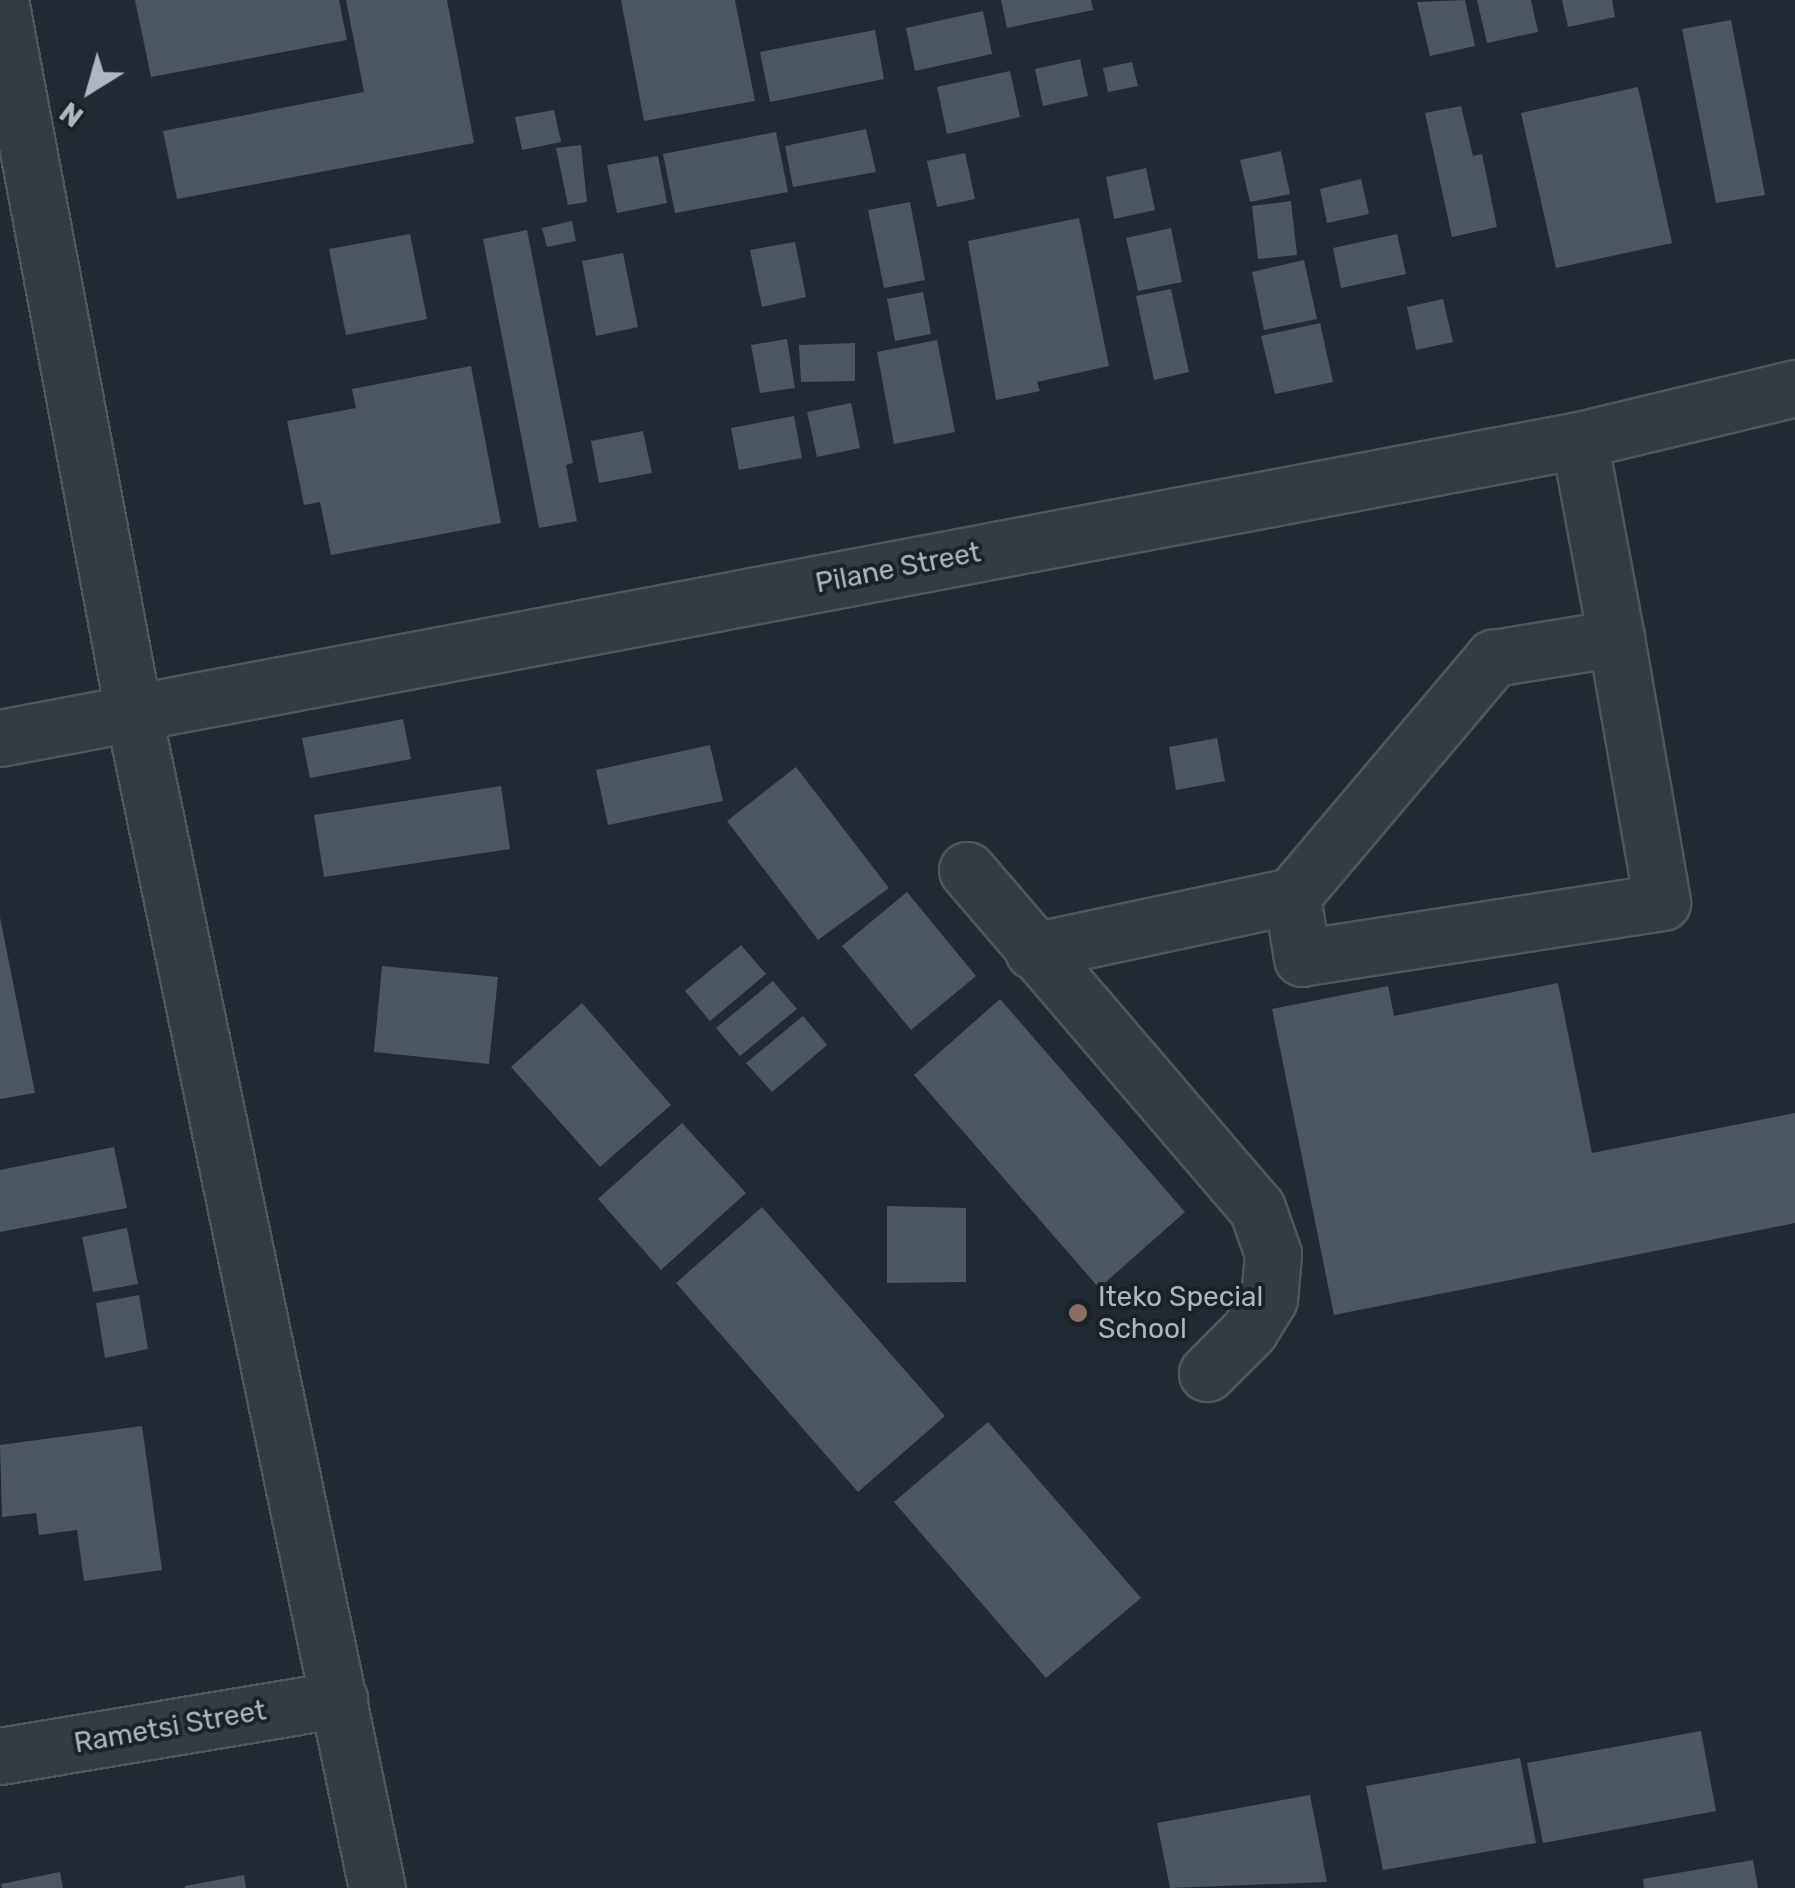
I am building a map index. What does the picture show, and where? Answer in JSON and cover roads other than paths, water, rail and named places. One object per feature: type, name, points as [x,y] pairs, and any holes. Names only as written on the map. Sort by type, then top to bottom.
[{"type":"street","points":[[0,0],[134,711],[378,1888]]},
{"type":"street","name":"Pilane Street","points":[[0,738],[1579,440],[1795,388]]},
{"type":"street","points":[[1292,896],[1302,958],[1662,902],[1579,440]]},
{"type":"street","points":[[1034,951],[1292,896],[1494,658],[1616,638]]},
{"type":"street","points":[[966,870],[1257,1208],[1273,1254],[1269,1298],[1250,1330],[1207,1372]]},
{"type":"street","name":"Rametsi Street","points":[[0,1756],[339,1699]]},
{"type":"place","name":"Iteko Special School","points":[[1078,1313]]}]
